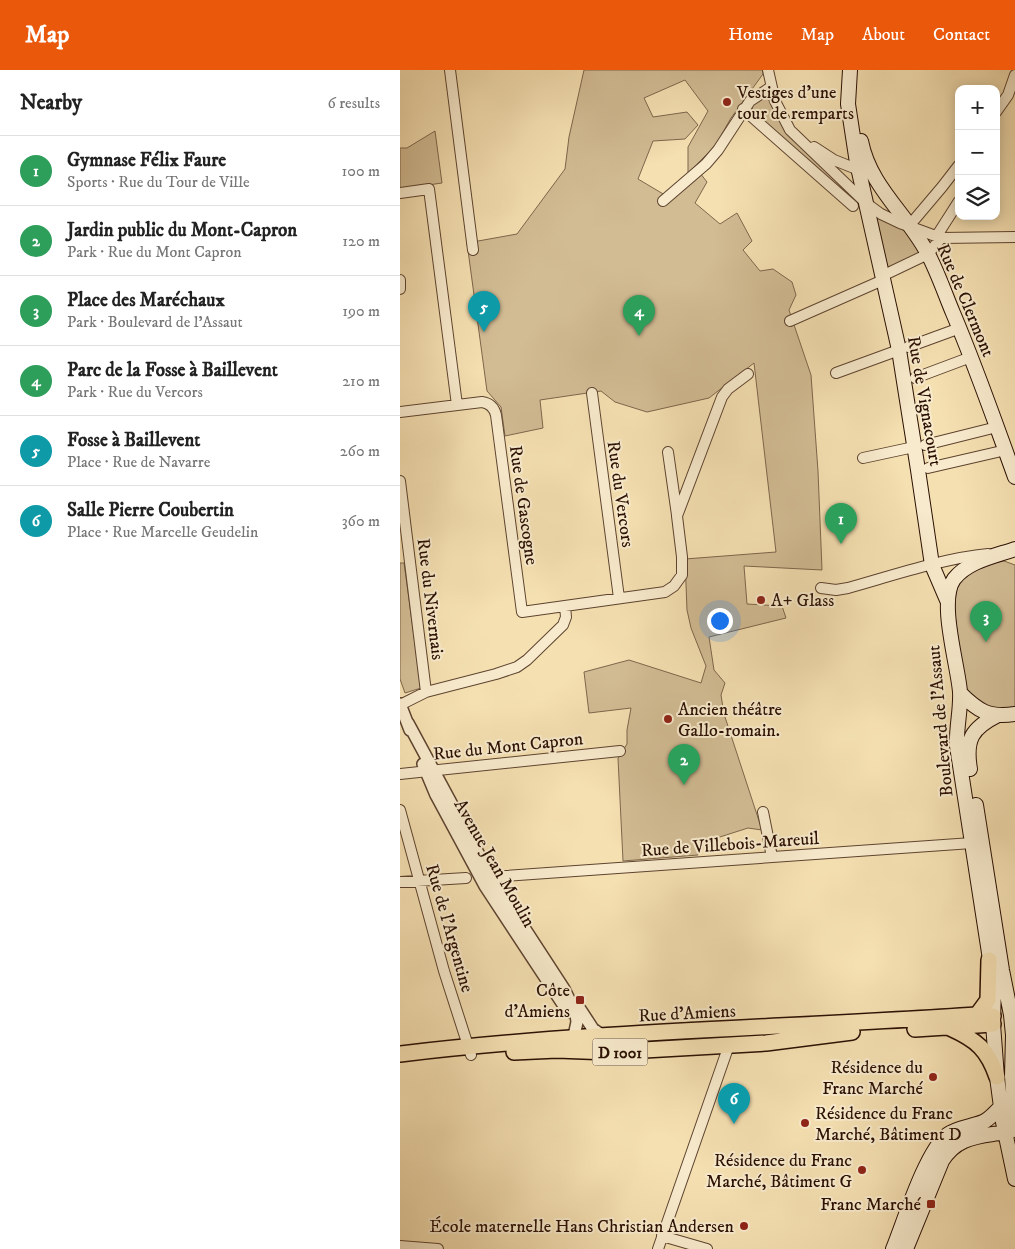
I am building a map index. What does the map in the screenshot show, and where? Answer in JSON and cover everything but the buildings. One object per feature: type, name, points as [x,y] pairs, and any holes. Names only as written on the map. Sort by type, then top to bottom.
[{"type":"main road","name":"Rue de Clermont","points":[[852,70],[848,104],[858,170],[859,205]]},
{"type":"main road","name":"Rue de Clermont","points":[[852,70],[857,120],[862,145],[870,169],[883,192],[928,254],[960,328],[1015,476]]},
{"type":"main road","points":[[858,170],[883,192]]},
{"type":"main road","name":"Rue de Vignacourt","points":[[859,205],[883,278],[903,349],[920,446],[932,565],[936,578],[945,594],[947,605]]},
{"type":"main road","name":"Boulevard de l'Assaut","points":[[1003,1022],[989,960],[958,746],[957,732],[960,693],[947,605],[949,590],[956,577],[969,566],[988,558],[1011,554]]},
{"type":"main road","points":[[960,693],[977,709],[998,715],[1015,714]]},
{"type":"main road","name":"Boulevard de l'Assaut","points":[[998,715],[985,722],[973,733],[969,742],[968,753],[999,952],[1003,1022]]},
{"type":"main road","points":[[977,1015],[988,1000],[989,960]]},
{"type":"main road","name":"D 1001","points":[[977,1015],[1003,1022]]},
{"type":"main road","name":"Rue d'Amiens","points":[[470,1050],[574,1035],[603,1037],[977,1015]]},
{"type":"main road","points":[[997,1077],[1003,1022]]},
{"type":"main road","points":[[1003,1022],[1015,1118]]},
{"type":"main road","name":"Rue d'Amiens","points":[[400,1054],[470,1050],[609,1052],[774,1042],[840,1033],[949,1028],[1003,1022]]},
{"type":"main road","points":[[949,1028],[966,1035],[979,1045],[990,1059],[997,1077],[1001,1107],[1010,1130],[1015,1179]]},
{"type":"main road","points":[[893,1249],[924,1172],[938,1143],[953,1132],[986,1120],[1001,1107]]},
{"type":"main road","points":[[906,1249],[942,1161],[948,1152],[960,1142],[971,1137],[1010,1130]]},
{"type":"street","points":[[450,70],[473,250]]},
{"type":"street","points":[[768,70],[775,100],[785,122],[796,137],[859,205]]},
{"type":"street","points":[[1000,107],[1008,96],[1015,75]]},
{"type":"street","points":[[663,201],[706,164],[723,143],[743,109],[750,101],[772,87]]},
{"type":"street","points":[[775,100],[790,124],[806,141],[826,155],[858,170]]},
{"type":"street","points":[[743,109],[859,205],[938,237],[1015,238]]},
{"type":"street","points":[[909,226],[955,170]]},
{"type":"street","points":[[400,193],[429,189],[457,405],[400,412]]},
{"type":"street","points":[[881,214],[893,205]]},
{"type":"street","points":[[790,321],[883,278],[928,254],[955,208]]},
{"type":"street","points":[[400,280],[400,289]]},
{"type":"street","points":[[836,373],[960,328]]},
{"type":"street","points":[[914,378],[971,357]]},
{"type":"street","points":[[677,516],[722,397],[728,389],[748,374]]},
{"type":"street","name":"Rue du Vercors","points":[[592,393],[619,598]]},
{"type":"street","name":"Rue de Gascogne","points":[[457,405],[482,402],[490,404],[496,415],[522,612],[565,606]]},
{"type":"street","points":[[863,458],[997,428]]},
{"type":"street","points":[[928,468],[1006,450]]},
{"type":"street","points":[[400,705],[426,692],[496,674],[522,664],[563,625],[566,618],[565,606],[665,592],[674,586],[680,579],[683,564],[668,452]]},
{"type":"street","name":"Rue du Nivernais","points":[[400,481],[426,692]]},
{"type":"street","points":[[821,588],[836,590],[848,588],[971,556],[1011,554]]},
{"type":"street","name":"Avenue Jean Moulin","points":[[400,705],[430,771],[491,877],[564,989],[603,1037]]},
{"type":"street","name":"Rue du Mont Capron","points":[[400,774],[620,751]]},
{"type":"street","name":"Avenue Jean Moulin","points":[[430,771],[436,795],[489,892],[568,1012]]},
{"type":"street","name":"Rue de l'Argentine","points":[[400,810],[444,971],[470,1050]]},
{"type":"street","points":[[763,812],[772,857]]},
{"type":"street","name":"Rue de Villebois-Mareuil","points":[[491,877],[972,843]]},
{"type":"street","points":[[400,882],[466,878]]},
{"type":"street","name":"Avenue Jean Moulin","points":[[564,989],[576,1014],[577,1022],[574,1035]]},
{"type":"street","name":"Rue d'Amiens","points":[[603,1037],[840,1033]]},
{"type":"street","points":[[574,1035],[578,1045],[587,1052]]},
{"type":"street","points":[[658,1249],[729,1045]]},
{"type":"street","points":[[662,1236],[707,1249]]},
{"type":"street","points":[[400,1246],[438,1249]]},
{"type":"shaded area","points":[[584,70],[763,70],[763,74],[731,118],[715,146],[688,173],[688,147],[708,111],[685,80],[644,98],[653,117],[687,112],[698,125],[685,139],[653,141],[638,179],[670,198],[700,173],[707,182],[695,203],[720,224],[737,213],[752,241],[743,250],[760,271],[773,269],[792,282],[796,295],[789,310],[811,375],[818,471],[822,570],[744,566],[747,604],[782,606],[786,618],[709,637],[714,670],[725,683],[721,695],[724,714],[762,830],[748,828],[698,844],[698,855],[623,861],[618,758],[627,744],[627,730],[631,708],[589,713],[584,672],[629,660],[701,683],[706,666],[691,628],[687,610],[685,559],[776,552],[754,363],[709,398],[647,412],[615,402],[601,391],[540,400],[543,428],[505,436],[501,407],[487,391],[467,243],[517,234],[565,169],[569,137]]},
{"type":"shaded area","points":[[766,97],[833,178],[848,192],[846,198],[758,118],[752,108],[754,103]]},
{"type":"shaded area","points":[[435,131],[442,183],[400,189],[400,148],[407,148]]},
{"type":"shaded area","points":[[877,217],[904,228],[919,251],[918,255],[887,270],[874,220]]},
{"type":"shaded area","points":[[1004,561],[1015,565],[1015,708],[997,710],[991,709],[979,702],[964,684],[953,599],[958,583],[974,571]]},
{"type":"shaded area","points":[[400,563],[404,563],[421,688],[405,693],[400,679]]},
{"type":"place","name":"Vestiges d'une tour de remparts","points":[[727,102]]},
{"type":"place","name":"Fosse à Baillevent","points":[[484,332]]},
{"type":"place","name":"Parc de la Fosse à Baillevent","points":[[639,336]]},
{"type":"place","name":"Gymnase Félix Faure","points":[[841,544]]},
{"type":"place","name":"A+ Glass","points":[[761,600]]},
{"type":"place","name":"Place des Maréchaux","points":[[986,642]]},
{"type":"place","name":"Ancien théâtre Gallo-romain.","points":[[668,719]]},
{"type":"place","name":"Jardin public du Mont-Capron","points":[[684,785]]},
{"type":"place","name":"Côte d'Amiens","points":[[580,1000]]},
{"type":"place","name":"Résidence du Franc Marché","points":[[933,1077]]},
{"type":"place","name":"Résidence du Franc Marché, Bâtiment D","points":[[805,1123]]},
{"type":"place","name":"Salle Pierre Coubertin","points":[[734,1124]]},
{"type":"place","name":"Résidence du Franc Marché, Bâtiment G","points":[[862,1170]]},
{"type":"place","name":"Franc Marché","points":[[931,1204]]},
{"type":"place","name":"École maternelle Hans Christian Andersen","points":[[744,1226]]}]
